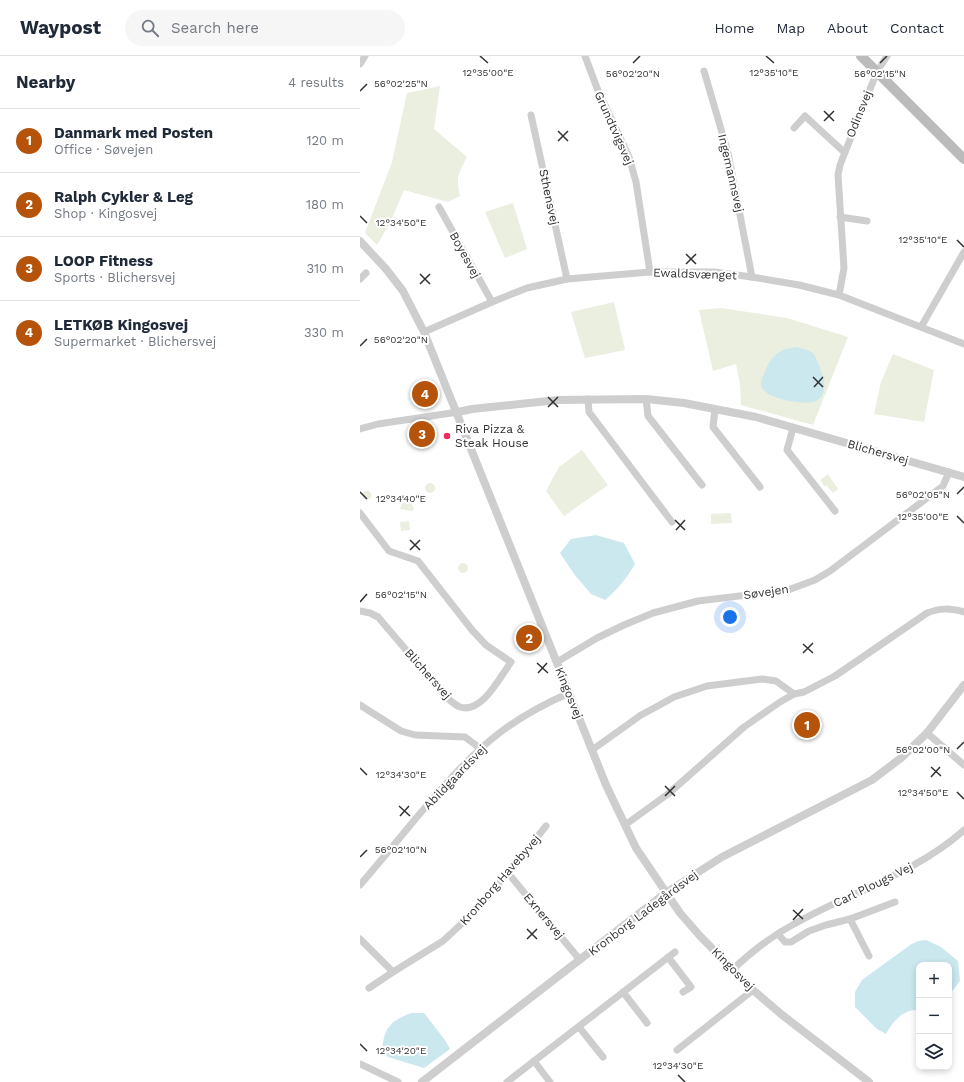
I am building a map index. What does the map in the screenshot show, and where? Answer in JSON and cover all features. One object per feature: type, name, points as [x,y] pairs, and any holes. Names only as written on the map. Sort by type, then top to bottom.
[{"type":"main road","points":[[861,56],[964,159]]},
{"type":"street","name":"Grundtvigsvej","points":[[585,56],[597,88],[629,157],[636,182],[650,272]]},
{"type":"street","name":"Odinsvej","points":[[839,295],[844,268],[838,175],[844,152],[877,72],[887,56]]},
{"type":"street","name":"Ingemannsvej","points":[[704,72],[728,153],[752,277]]},
{"type":"street","name":"Sthensvej","points":[[531,115],[567,279]]},
{"type":"street","name":"Odinsvej","points":[[794,128],[805,116],[844,152]]},
{"type":"street","name":"Boyesvej","points":[[439,207],[492,302]]},
{"type":"street","points":[[840,217],[867,221]]},
{"type":"street","name":"Kingosvej","points":[[360,241],[386,269],[403,291],[424,332],[458,412],[606,785],[636,848],[680,912],[732,970],[781,1014],[869,1082]]},
{"type":"street","points":[[921,327],[964,252]]},
{"type":"street","name":"Ewaldsvænget","points":[[424,332],[527,288],[567,279],[650,272],[714,272],[799,285],[839,295],[964,344]]},
{"type":"street","points":[[360,279],[366,273]]},
{"type":"street","points":[[588,399],[589,412],[672,522]]},
{"type":"street","name":"Blichersvej","points":[[360,429],[378,424],[472,409],[550,401],[588,399],[646,399],[684,403],[756,417],[964,477]]},
{"type":"street","points":[[646,399],[648,416],[702,485]]},
{"type":"street","points":[[715,409],[713,427],[760,487]]},
{"type":"street","points":[[793,428],[787,450],[835,511]]},
{"type":"street","name":"Søvejen","points":[[557,662],[624,624],[653,613],[698,600],[788,590],[815,580],[830,571],[943,486],[949,472]]},
{"type":"street","name":"Blichersvej","points":[[360,514],[389,551],[418,561],[472,630],[486,645],[511,662],[488,696],[477,705],[469,708],[460,707],[447,698],[378,617],[370,613],[360,611]]},
{"type":"street","points":[[625,825],[668,794],[744,727],[780,702],[794,694],[804,692],[835,676],[927,613],[939,609],[954,609],[964,612]]},
{"type":"street","points":[[592,750],[641,715],[674,697],[707,686],[762,679],[776,681],[794,694]]},
{"type":"street","name":"Kronborg Ladegårdsvej","points":[[422,1082],[667,892],[722,857],[872,780],[901,758],[927,733],[964,685]]},
{"type":"street","name":"Abildgaardsvej","points":[[360,885],[447,782],[481,749],[499,733],[520,718],[542,705],[569,693]]},
{"type":"street","points":[[360,705],[401,731],[414,735],[465,737],[481,749]]},
{"type":"street","points":[[927,733],[964,765]]},
{"type":"street","name":"Kronborg Havebyvej","points":[[369,988],[443,941],[470,916],[508,873],[546,826]]},
{"type":"street","name":"Carl Plougs Vej","points":[[732,970],[750,954],[796,923],[913,865],[942,848],[964,830]]},
{"type":"street","name":"Exnersvej","points":[[508,873],[580,960]]},
{"type":"street","name":"Carl Plougs Vej","points":[[778,934],[785,942],[791,942],[809,931],[850,919],[895,902]]},
{"type":"street","name":"Carl Plougs Vej","points":[[850,919],[869,956]]},
{"type":"street","points":[[360,939],[393,972]]},
{"type":"street","points":[[507,1082],[675,952]]},
{"type":"street","points":[[668,957],[690,986],[683,992]]},
{"type":"street","points":[[677,1050],[753,990]]},
{"type":"street","points":[[623,992],[647,1023]]},
{"type":"street","points":[[579,1027],[603,1057]]},
{"type":"street","points":[[534,1062],[550,1082]]},
{"type":"street","points":[[360,1064],[398,1082]]},
{"type":"green space","points":[[440,86],[434,129],[467,157],[458,180],[460,196],[448,202],[404,190],[390,223],[377,245],[365,233],[392,162],[407,93]]},
{"type":"green space","points":[[513,203],[527,249],[505,258],[485,212]]},
{"type":"green space","points":[[614,302],[625,350],[585,358],[571,312]]},
{"type":"green space","points":[[721,308],[787,318],[848,337],[813,425],[741,405],[740,384],[736,364],[713,371],[699,310]]},
{"type":"green space","points":[[893,354],[934,370],[924,422],[874,414],[881,382]]},
{"type":"green space","points":[[582,450],[608,485],[564,516],[546,491],[559,467]]},
{"type":"green space","points":[[828,474],[838,489],[833,493],[827,486],[824,486],[820,480]]},
{"type":"green space","points":[[430,483],[435,488],[430,493],[425,488]]},
{"type":"green space","points":[[367,490],[372,495],[367,500],[362,495]]},
{"type":"green space","points":[[405,502],[411,503],[414,509],[412,511],[400,509],[401,505]]},
{"type":"green space","points":[[731,513],[732,523],[711,524],[711,514]]},
{"type":"green space","points":[[409,521],[410,530],[401,531],[400,522]]},
{"type":"green space","points":[[463,563],[468,568],[463,573],[458,568]]},
{"type":"water","points":[[797,347],[814,354],[822,373],[824,383],[823,392],[818,400],[813,402],[806,403],[788,401],[772,396],[765,392],[761,386],[762,379],[769,362],[776,354],[790,348]]},
{"type":"water","points":[[596,535],[624,543],[635,564],[622,584],[605,600],[591,594],[574,574],[560,553],[571,539]]},
{"type":"water","points":[[926,940],[941,947],[958,961],[960,981],[952,991],[952,962],[916,962],[916,1010],[903,1014],[899,1017],[886,1034],[877,1029],[855,1007],[855,992],[862,980],[910,945],[918,941]]},
{"type":"water","points":[[411,1013],[424,1013],[445,1040],[450,1049],[424,1068],[388,1057],[382,1050],[387,1030],[390,1026],[398,1019]]},
{"type":"place","name":"LETKØB Kingosvej","points":[[425,394]]},
{"type":"place","name":"LOOP Fitness","points":[[422,434]]},
{"type":"place","name":"Riva Pizza & Steak House","points":[[447,436]]},
{"type":"place","name":"Ralph Cykler & Leg","points":[[529,638]]},
{"type":"place","name":"Danmark med Posten","points":[[807,725]]}]
